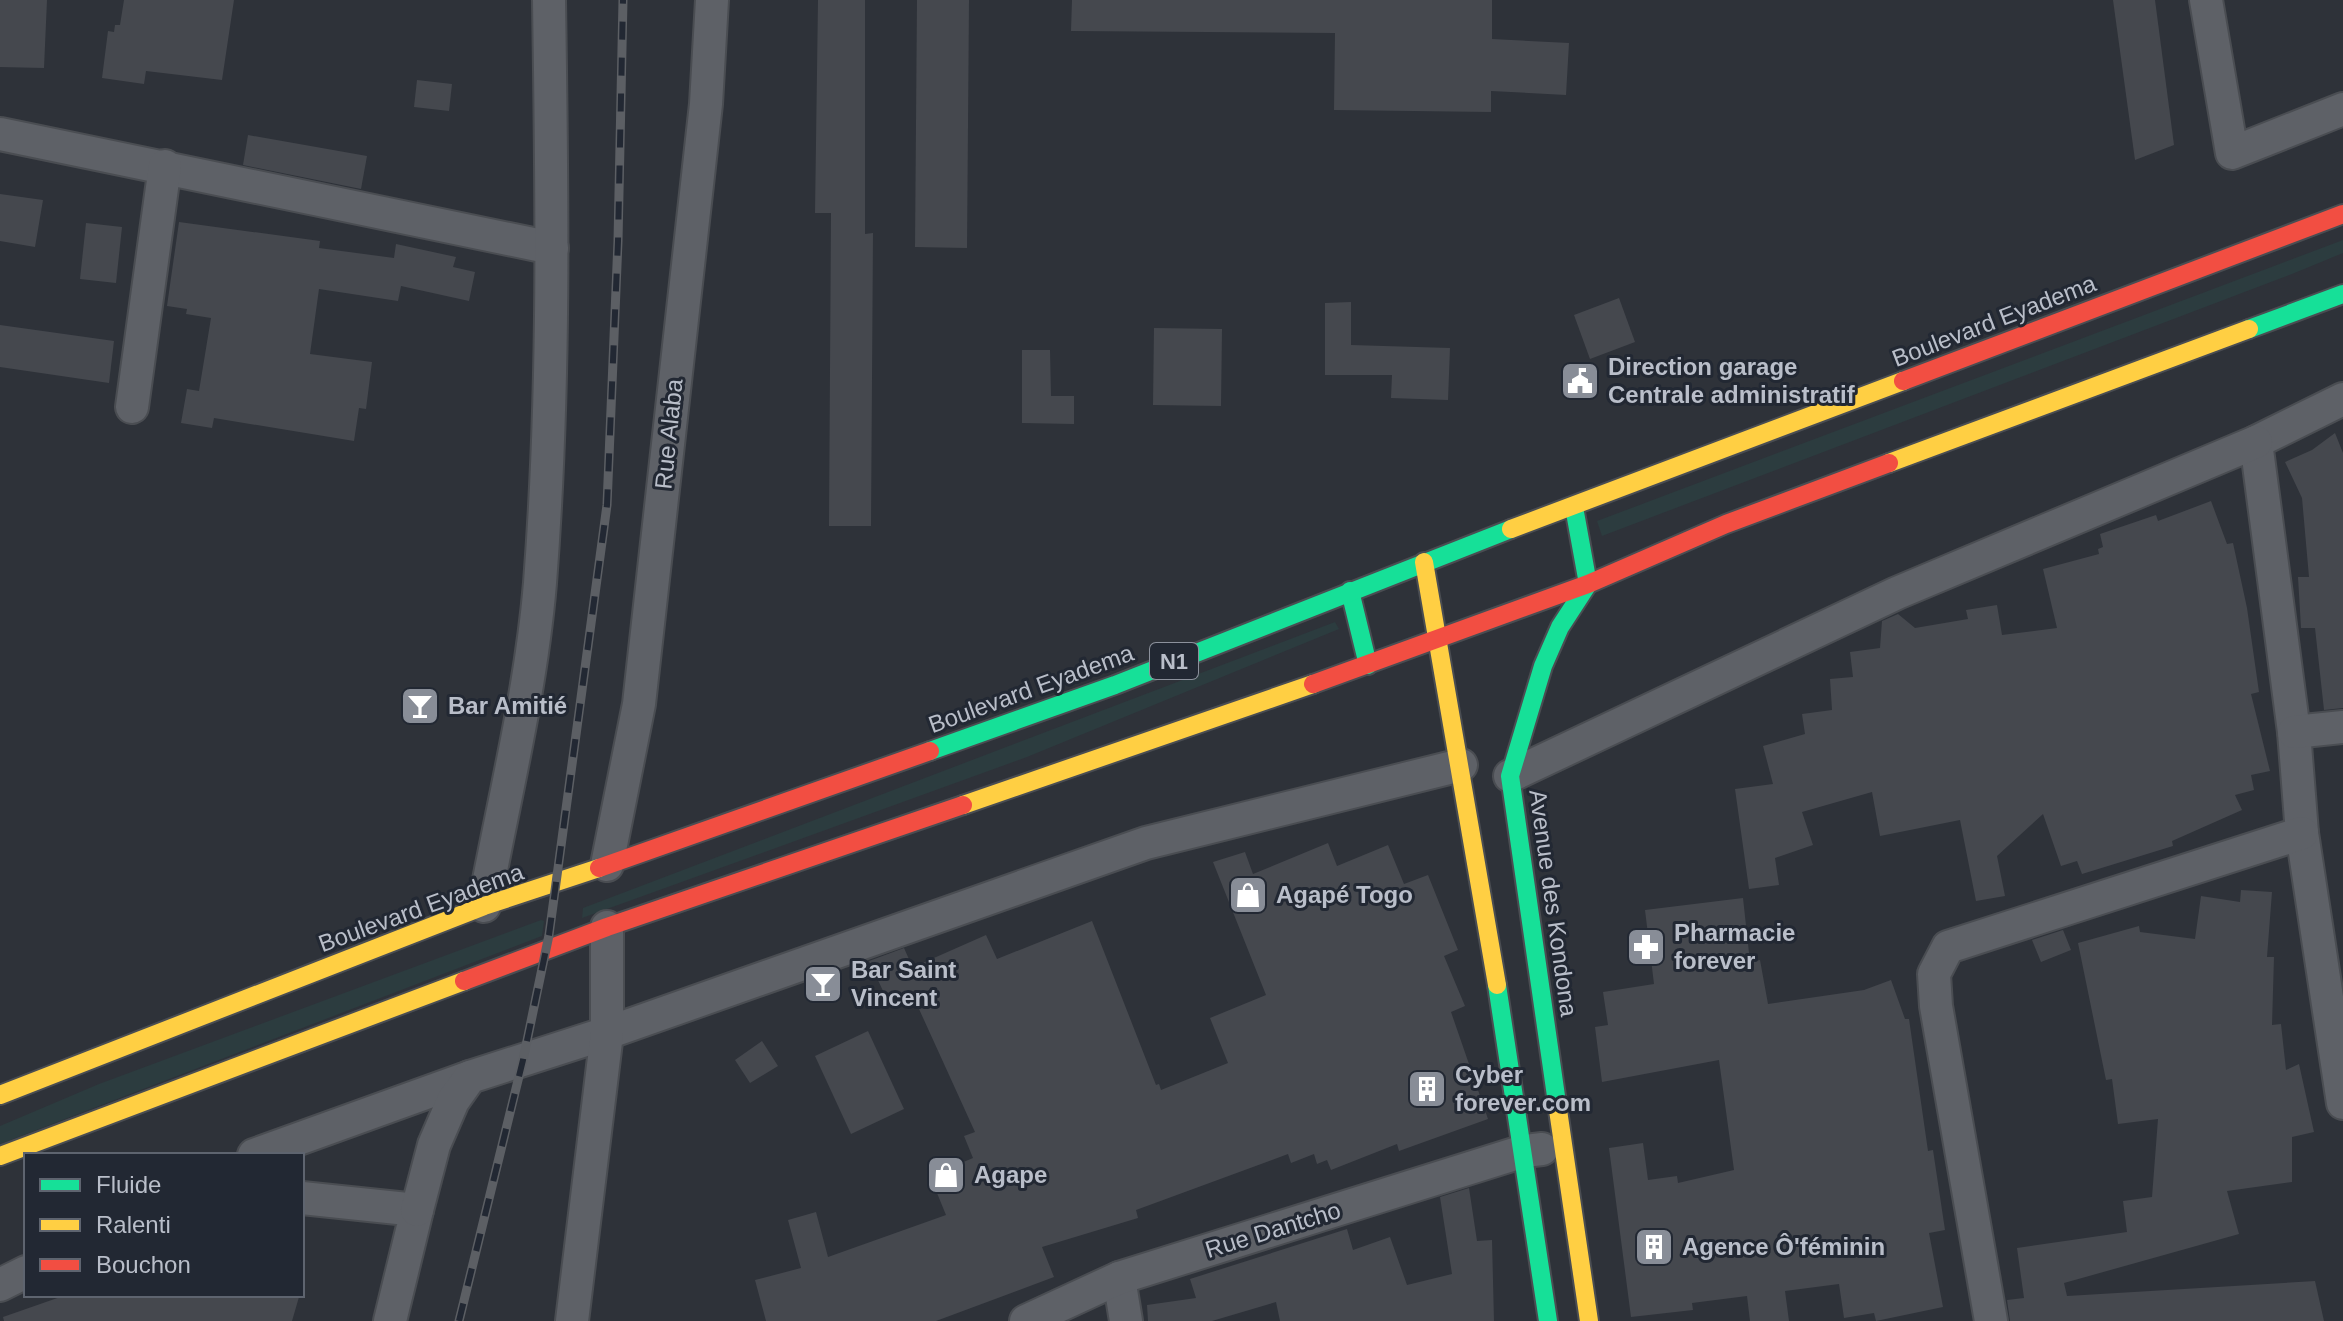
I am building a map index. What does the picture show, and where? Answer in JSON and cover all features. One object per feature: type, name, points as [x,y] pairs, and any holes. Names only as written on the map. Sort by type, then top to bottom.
[{"type":"main road","name":"Boulevard Eyadema","points":[[0,1095],[484,906],[1115,685],[1424,562],[2343,214]]},
{"type":"main road","points":[[0,1156],[607,927],[1439,639],[1588,584],[1726,524],[2343,294]]},
{"type":"main road","points":[[1574,507],[1588,584]]},
{"type":"main road","points":[[1424,562],[1461,765],[1524,1151],[1548,1321]]},
{"type":"main road","name":"Avenue des Kondona","points":[[1588,584],[1560,627],[1543,666],[1510,776],[1589,1321]]},
{"type":"main road","points":[[1350,591],[1368,665]]},
{"type":"street","points":[[484,906],[531,654],[540,583],[552,248],[549,0]]},
{"type":"street","name":"Rue Alaba","points":[[607,865],[639,704],[706,104],[712,0]]},
{"type":"street","points":[[2206,0],[2232,153],[2343,109]]},
{"type":"street","points":[[0,134],[552,248]]},
{"type":"street","points":[[132,407],[165,166]]},
{"type":"street","points":[[1510,776],[1897,593],[2256,442],[2343,399]]},
{"type":"street","points":[[2256,442],[2294,732],[2302,833],[2343,1103]]},
{"type":"street","points":[[2294,732],[2343,727]]},
{"type":"street","points":[[260,1153],[1146,843],[1461,765]]},
{"type":"street","points":[[1991,1321],[1936,1006],[1934,974],[1948,947],[2302,833]]},
{"type":"street","points":[[572,1321],[607,1033],[607,927]]},
{"type":"street","points":[[390,1321],[434,1145],[453,1101],[470,1077]]},
{"type":"street","name":"Rue Dantcho","points":[[1026,1321],[1119,1278],[1524,1151],[1565,1146]]},
{"type":"street","points":[[304,1198],[417,1210]]},
{"type":"street","points":[[0,1285],[24,1273]]},
{"type":"street","points":[[1119,1278],[1126,1321]]},
{"type":"shaded area","points":[[2343,240],[2343,253],[2292,274],[1602,536],[1597,521]]},
{"type":"shaded area","points":[[1335,622],[1339,629],[1027,757],[582,918],[583,908]]},
{"type":"shaded area","points":[[544,921],[542,936],[0,1144],[0,1126],[99,1084]]},
{"type":"building","points":[[0,0],[47,0],[44,68],[0,67]]},
{"type":"building","points":[[124,0],[234,0],[222,80],[146,71],[144,84],[102,78],[108,31],[114,32],[115,25],[120,25]]},
{"type":"building","points":[[818,0],[865,0],[865,234],[873,233],[871,526],[829,526],[831,213],[815,213]]},
{"type":"building","points":[[917,0],[969,0],[967,248],[915,247]]},
{"type":"building","points":[[1072,0],[1492,0],[1492,39],[1569,43],[1566,95],[1491,91],[1491,112],[1334,110],[1335,33],[1071,31]]},
{"type":"building","points":[[2113,0],[2155,0],[2174,145],[2135,160]]},
{"type":"building","points":[[417,80],[452,84],[449,111],[414,107]]},
{"type":"building","points":[[248,135],[367,156],[361,189],[243,165]]},
{"type":"building","points":[[0,194],[43,200],[35,247],[0,241]]},
{"type":"building","points":[[179,222],[320,241],[319,248],[394,258],[396,244],[456,257],[453,267],[475,272],[469,301],[401,286],[398,301],[319,289],[310,354],[372,362],[366,409],[359,408],[354,441],[214,418],[212,428],[181,423],[187,389],[199,391],[211,318],[186,314],[187,309],[167,306]]},
{"type":"building","points":[[86,223],[122,227],[116,283],[80,279]]},
{"type":"building","points":[[1619,298],[1635,342],[1590,359],[1574,315]]},
{"type":"building","points":[[1351,302],[1351,345],[1450,348],[1448,400],[1391,398],[1392,375],[1325,375],[1325,303]]},
{"type":"building","points":[[0,325],[114,341],[109,383],[0,367]]},
{"type":"building","points":[[1154,328],[1222,329],[1221,406],[1153,405]]},
{"type":"building","points":[[1022,350],[1050,350],[1051,396],[1074,396],[1074,424],[1022,423]]},
{"type":"building","points":[[2335,433],[2343,453],[2343,708],[2324,710],[2315,628],[2301,628],[2298,577],[2309,577],[2302,498],[2285,462],[2312,450]]},
{"type":"building","points":[[2211,501],[2227,544],[2233,543],[2247,608],[2259,692],[2251,694],[2270,771],[2251,775],[2254,790],[2235,795],[2242,810],[2172,841],[2173,846],[2082,874],[2077,861],[2061,866],[2043,814],[1997,856],[2005,896],[1976,901],[1960,820],[1880,836],[1872,792],[1802,812],[1813,845],[1775,858],[1779,885],[1749,889],[1735,789],[1773,784],[1763,746],[1805,734],[1802,714],[1832,710],[1830,679],[1853,677],[1850,652],[1880,648],[1882,621],[1898,614],[1915,628],[1968,619],[1966,610],[1997,605],[2002,635],[2057,628],[2043,569],[2099,554],[2098,549],[2103,547],[2100,534],[2156,515],[2158,521]]},
{"type":"building","points":[[1328,843],[1337,866],[1388,845],[1404,884],[1428,875],[1458,950],[1444,956],[1465,1006],[1451,1012],[1488,1119],[1399,1151],[1397,1144],[1331,1170],[1327,1160],[1317,1164],[1314,1154],[1291,1163],[1288,1154],[1136,1210],[1138,1218],[1042,1247],[1054,1277],[936,1321],[766,1321],[755,1280],[801,1268],[788,1220],[816,1212],[828,1257],[946,1215],[930,1176],[973,1158],[964,1136],[975,1132],[914,998],[891,1008],[869,961],[904,948],[912,966],[918,965],[986,935],[997,959],[1092,921],[1156,1085],[1159,1084],[1161,1090],[1228,1063],[1210,1018],[1266,995],[1213,862],[1245,852],[1253,874]]},
{"type":"building","points":[[2241,890],[2272,892],[2267,957],[2274,957],[2272,1025],[2281,1024],[2286,1070],[2299,1064],[2314,1132],[2292,1137],[2292,1182],[2227,1191],[2239,1234],[2064,1283],[2067,1296],[2315,1281],[2324,1321],[2010,1321],[2007,1300],[2024,1298],[2017,1248],[2127,1232],[2123,1201],[2152,1197],[2158,1119],[2118,1124],[2112,1079],[2106,1080],[2078,943],[2139,926],[2140,932],[2195,939],[2201,896],[2240,902]]},
{"type":"building","points":[[1743,898],[1750,962],[1760,960],[1768,1004],[1864,990],[1891,980],[1905,1019],[1909,1019],[1928,1151],[1933,1150],[1945,1230],[1929,1233],[1943,1307],[1876,1321],[1874,1313],[1844,1318],[1839,1284],[1785,1291],[1789,1321],[1750,1321],[1747,1296],[1692,1303],[1693,1310],[1631,1317],[1609,1148],[1643,1143],[1648,1180],[1677,1176],[1678,1183],[1734,1170],[1719,1060],[1602,1082],[1595,1027],[1608,1025],[1603,992],[1654,984],[1645,910]]},
{"type":"building","points":[[2063,930],[2071,950],[2041,962],[2032,940]]},
{"type":"building","points":[[868,1031],[904,1109],[851,1134],[815,1056]]},
{"type":"building","points":[[762,1041],[778,1066],[750,1083],[735,1060]]},
{"type":"building","points":[[1469,1188],[1477,1241],[1492,1240],[1494,1321],[1280,1321],[1276,1302],[1212,1321],[1148,1321],[1147,1305],[1196,1298],[1190,1279],[1347,1229],[1353,1250],[1390,1237],[1407,1285],[1452,1274],[1440,1197]]},
{"type":"building","points":[[60,1297],[299,1297],[292,1321],[4,1321],[3,1317]]},
{"type":"railway","points":[[459,1321],[523,1060],[549,935],[607,505],[618,241],[623,0]]},
{"type":"traffic: fast","points":[[2249,329],[2343,294]]},
{"type":"traffic: fast","points":[[1558,1110],[1510,776],[1543,666],[1560,627],[1588,584],[1574,507]]},
{"type":"traffic: fast","points":[[930,751],[1115,685],[1511,529]]},
{"type":"traffic: fast","points":[[1350,591],[1368,665]]},
{"type":"traffic: fast","points":[[1497,985],[1548,1321]]},
{"type":"traffic: slow","points":[[1889,463],[2249,329]]},
{"type":"traffic: slow","points":[[1511,529],[1903,381]]},
{"type":"traffic: slow","points":[[1424,562],[1497,985]]},
{"type":"traffic: slow","points":[[963,805],[1313,684]]},
{"type":"traffic: slow","points":[[0,1095],[484,906],[599,868]]},
{"type":"traffic: slow","points":[[0,1156],[464,981]]},
{"type":"traffic: slow","points":[[1558,1110],[1589,1321]]},
{"type":"traffic: jam","points":[[1903,381],[2343,214]]},
{"type":"traffic: jam","points":[[1313,684],[1588,584],[1726,524],[1889,463]]},
{"type":"traffic: jam","points":[[599,868],[930,751]]},
{"type":"traffic: jam","points":[[464,981],[607,927],[963,805]]},
{"type":"place","name":"Direction garage Centrale administratif","points":[[1580,381]]},
{"type":"place","name":"Bar Amitié","points":[[420,706]]},
{"type":"place","name":"Agapé Togo","points":[[1248,895]]},
{"type":"place","name":"Pharmacie forever","points":[[1646,947]]},
{"type":"place","name":"Bar Saint Vincent","points":[[823,984]]},
{"type":"place","name":"Cyber forever.com","points":[[1427,1089]]},
{"type":"place","name":"Agape","points":[[946,1175]]},
{"type":"place","name":"Agence Ô'féminin","points":[[1654,1247]]}]
